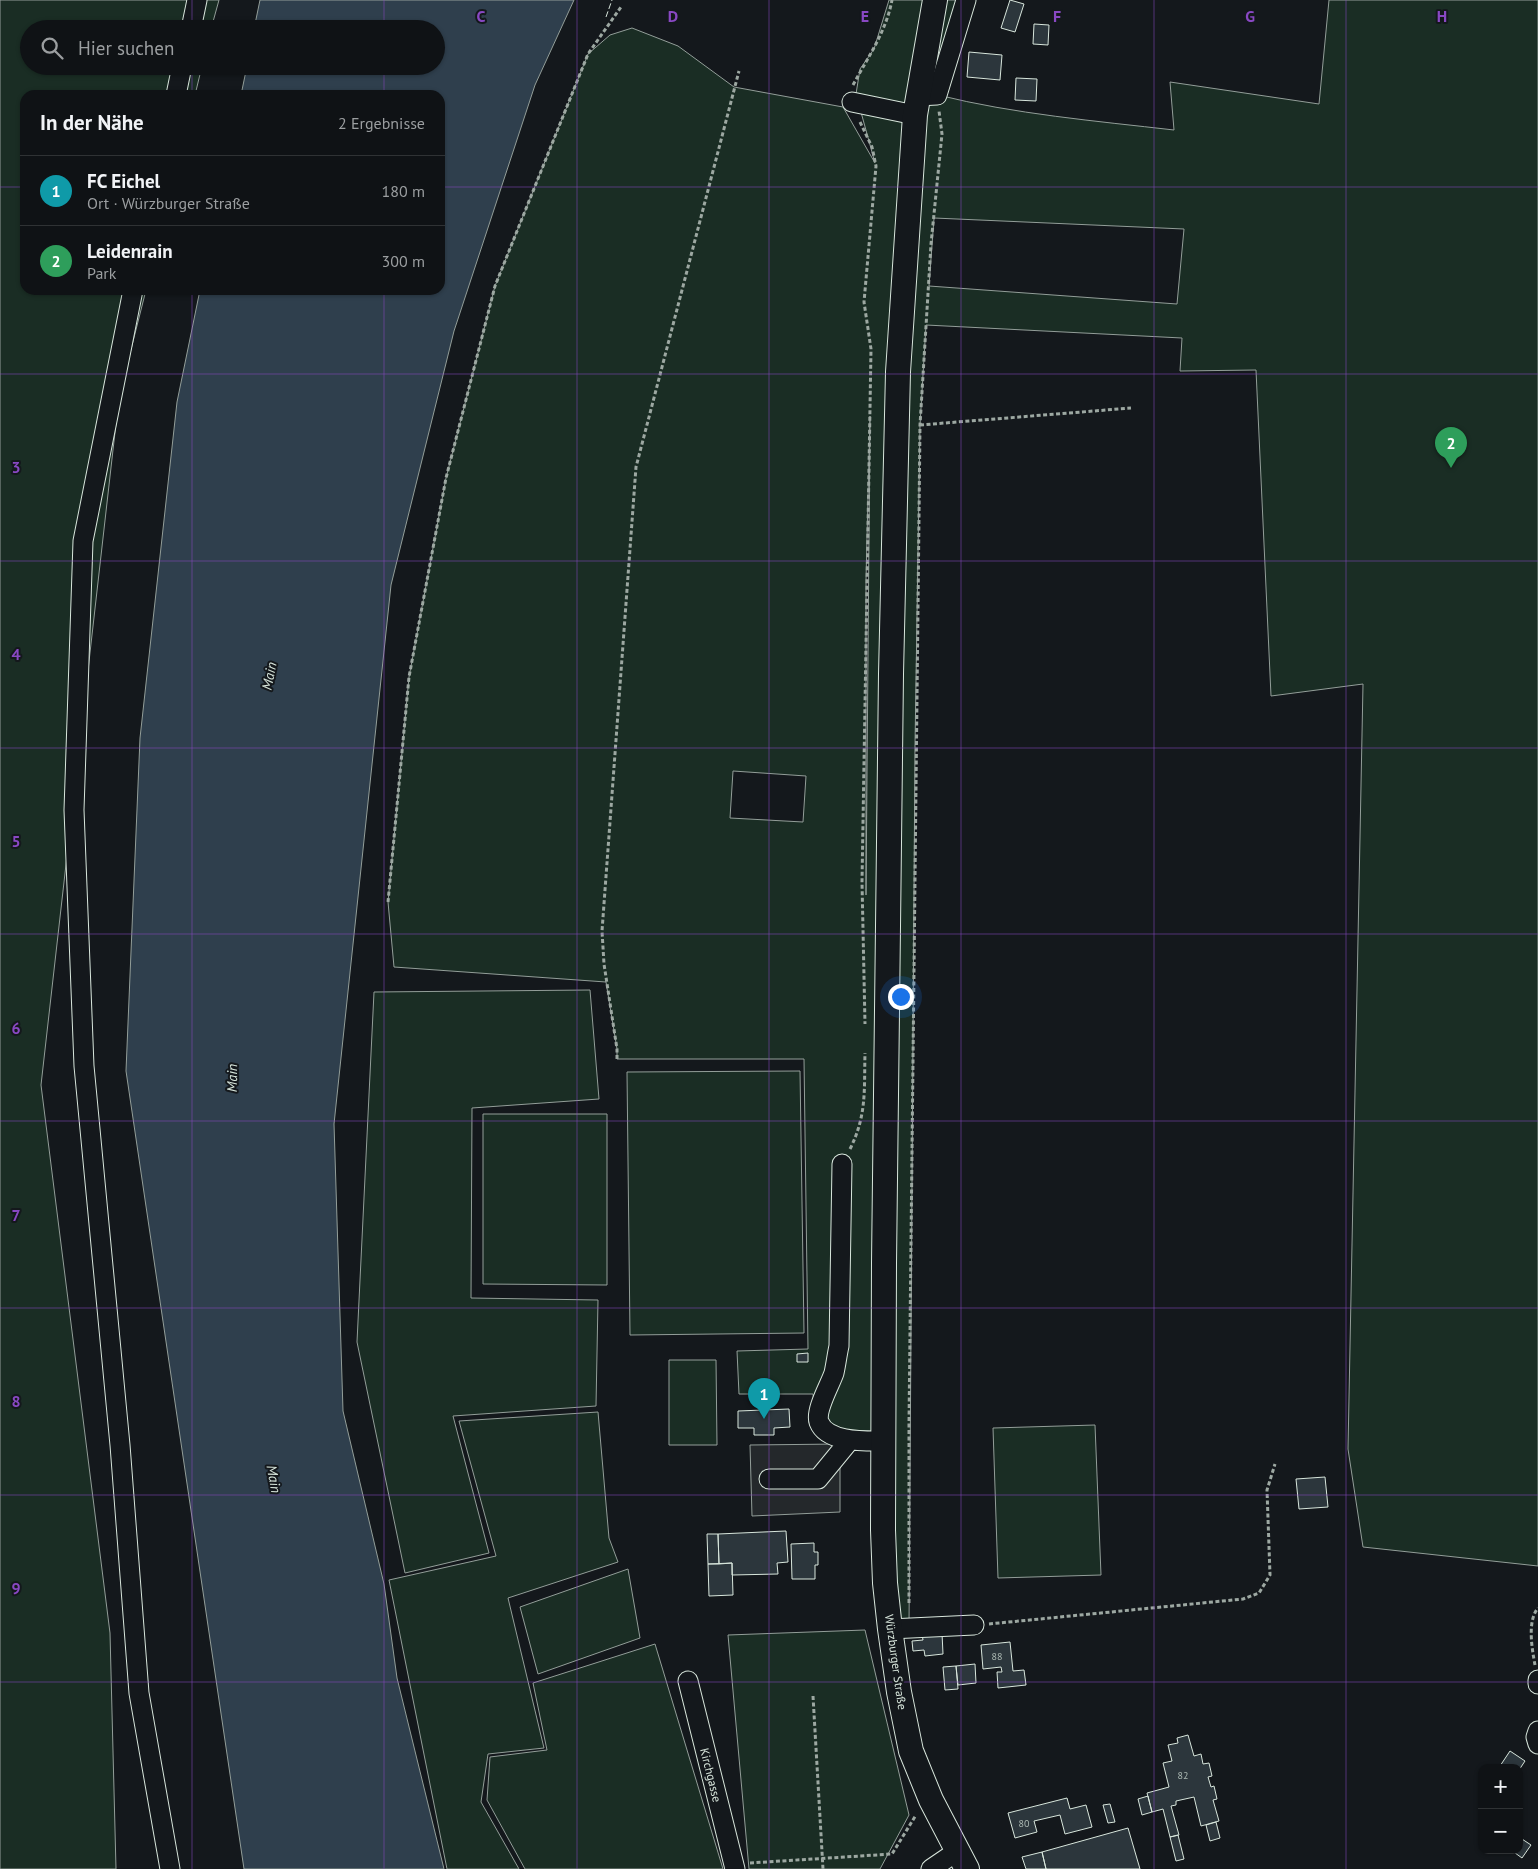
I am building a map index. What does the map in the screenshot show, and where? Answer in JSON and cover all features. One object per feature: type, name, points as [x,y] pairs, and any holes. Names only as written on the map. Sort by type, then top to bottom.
[{"type":"main road","name":"Würzburger Straße","points":[[936,0],[923,102],[898,372],[891,644],[883,1530],[885,1583],[899,1628],[899,1692],[911,1751],[929,1795],[961,1860]]},
{"type":"street","points":[[193,20],[197,0]]},
{"type":"street","points":[[852,102],[923,102],[966,0]]},
{"type":"street","points":[[177,90],[180,75]]},
{"type":"street","points":[[132,295],[84,542],[74,810],[84,1066],[120,1445],[139,1693],[170,1869]]},
{"type":"street","points":[[842,1164],[839,1346],[834,1373],[822,1401],[819,1422],[835,1436],[850,1440],[884,1441]]},
{"type":"street","points":[[769,1479],[818,1479],[850,1440]]},
{"type":"street","points":[[899,1628],[974,1625]]},
{"type":"street","name":"Kirchgasse","points":[[688,1681],[734,1866]]},
{"type":"street","points":[[932,1869],[961,1860]]},
{"type":"path","points":[[865,1024],[862,882],[871,349],[864,302],[876,166],[872,147],[852,102],[852,88],[878,42],[890,12],[892,0]]},
{"type":"path","points":[[388,902],[409,677],[446,478],[494,286],[588,54],[621,7]]},
{"type":"path","points":[[617,1059],[604,964],[602,931],[636,467],[739,71]]},
{"type":"path","points":[[899,1628],[909,1354],[920,425],[931,244],[942,134],[923,102]]},
{"type":"path","points":[[920,425],[1131,408]]},
{"type":"path","points":[[842,1164],[859,1128],[864,1109],[865,1053]]},
{"type":"path","points":[[974,1625],[1243,1599],[1260,1593],[1270,1576],[1267,1490],[1275,1464]]},
{"type":"path","points":[[1538,1608],[1535,1612],[1532,1626],[1533,1654],[1538,1682]]},
{"type":"path","points":[[813,1696],[823,1869]]},
{"type":"path","points":[[734,1866],[892,1854],[929,1795]]},
{"type":"green space","points":[[0,0],[219,0],[213,20],[20,20],[20,75],[200,75],[196,90],[20,90],[20,295],[145,295],[119,397],[41,1085],[110,1633],[116,1869],[0,1869]]},
{"type":"green space","points":[[889,0],[967,0],[938,95],[1026,112],[1174,130],[1170,82],[1319,104],[1329,0],[1538,0],[1538,1566],[1363,1547],[1348,1449],[1363,684],[1271,696],[1256,370],[1180,371],[1182,338],[926,325],[920,425],[915,745],[909,1627],[890,1629],[884,1441],[819,1422],[813,1394],[739,1394],[737,1351],[808,1349],[804,1059],[617,1059],[606,982],[394,967],[388,902],[409,677],[446,478],[495,286],[588,54],[610,35],[632,28],[678,46],[734,87],[843,107],[875,163],[856,94],[860,69],[874,49]],"holes":[[[934,218],[1184,229],[1177,304],[929,286]],[[870,416],[866,895],[866,580]],[[733,771],[806,776],[803,822],[730,818]]]},
{"type":"green space","points":[[590,990],[599,1099],[472,1108],[471,1298],[598,1300],[596,1406],[453,1416],[489,1553],[405,1573],[357,1342],[374,992]]},
{"type":"green space","points":[[800,1071],[804,1333],[630,1335],[627,1072]]},
{"type":"green space","points":[[483,1114],[607,1114],[607,1285],[483,1284]]},
{"type":"green space","points":[[669,1360],[716,1360],[717,1445],[669,1445]]},
{"type":"green space","points":[[598,1412],[609,1538],[618,1562],[508,1598],[544,1748],[488,1754],[481,1802],[519,1869],[447,1869],[389,1580],[496,1556],[459,1421]]},
{"type":"green space","points":[[1095,1425],[1101,1575],[998,1578],[993,1428]]},
{"type":"green space","points":[[628,1569],[640,1638],[538,1674],[520,1607]]},
{"type":"green space","points":[[865,1630],[909,1815],[880,1869],[749,1869],[728,1635]]},
{"type":"green space","points":[[655,1644],[723,1869],[525,1869],[487,1800],[490,1757],[547,1750],[533,1683]]},
{"type":"shaded area","points":[[840,1444],[840,1512],[752,1516],[750,1445]]},
{"type":"water","name":"Main","points":[[260,0],[574,0],[535,85],[454,331],[391,585],[334,1124],[343,1411],[384,1584],[397,1678],[444,1869],[244,1869],[126,1071],[140,738],[177,402],[199,295],[445,295],[445,90],[242,90],[245,75],[445,75],[445,20],[256,20]]},
{"type":"building","points":[[1010,0],[1024,4],[1015,32],[1001,28]]},
{"type":"building","points":[[1034,24],[1049,25],[1048,45],[1033,44]]},
{"type":"building","points":[[969,52],[1002,55],[1000,80],[967,77]]},
{"type":"building","points":[[1016,78],[1037,79],[1036,101],[1015,100]]},
{"type":"building","points":[[808,1353],[808,1362],[797,1362],[797,1354]]},
{"type":"building","points":[[789,1409],[790,1427],[774,1428],[774,1435],[754,1435],[754,1428],[738,1428],[738,1411]]},
{"type":"building","points":[[1325,1477],[1328,1507],[1299,1509],[1296,1479]]},
{"type":"building","points":[[786,1531],[788,1562],[777,1563],[778,1574],[732,1575],[732,1563],[719,1564],[718,1534]]},
{"type":"building","points":[[707,1534],[718,1534],[719,1564],[708,1564]]},
{"type":"building","points":[[814,1543],[814,1552],[818,1552],[818,1565],[815,1565],[815,1579],[792,1579],[791,1544]]},
{"type":"building","points":[[732,1563],[733,1595],[709,1596],[708,1564]]},
{"type":"building","points":[[942,1633],[943,1654],[925,1656],[924,1650],[913,1651],[912,1641],[923,1640],[922,1634]]},
{"type":"building","points":[[1010,1642],[1013,1671],[1024,1670],[1026,1685],[998,1688],[997,1672],[1002,1672],[1001,1667],[983,1669],[981,1645]]},
{"type":"building","points":[[975,1664],[976,1683],[958,1685],[956,1666]]},
{"type":"building","points":[[956,1666],[958,1689],[945,1690],[943,1667]]},
{"type":"building","points":[[1188,1735],[1194,1756],[1201,1754],[1203,1764],[1209,1763],[1212,1776],[1208,1777],[1211,1787],[1214,1786],[1217,1799],[1213,1800],[1219,1821],[1201,1826],[1194,1797],[1176,1801],[1176,1805],[1171,1806],[1179,1835],[1170,1837],[1163,1809],[1152,1812],[1147,1793],[1169,1787],[1163,1763],[1172,1761],[1168,1745],[1178,1743],[1177,1738]]},
{"type":"building","points":[[1510,1751],[1525,1761],[1523,1764],[1501,1764]]},
{"type":"building","points":[[1148,1796],[1152,1812],[1142,1815],[1138,1799]]},
{"type":"building","points":[[1067,1798],[1070,1809],[1086,1805],[1092,1827],[1065,1834],[1060,1815],[1034,1821],[1037,1832],[1015,1838],[1008,1813]]},
{"type":"building","points":[[1110,1804],[1115,1822],[1108,1823],[1103,1805]]},
{"type":"building","points":[[1216,1822],[1220,1838],[1210,1841],[1206,1825]]},
{"type":"building","points":[[1128,1828],[1140,1869],[1046,1869],[1042,1852]]},
{"type":"building","points":[[1178,1835],[1184,1859],[1176,1861],[1170,1837]]},
{"type":"building","points":[[1523,1840],[1531,1845],[1522,1858],[1516,1854],[1523,1854]]},
{"type":"building","points":[[1042,1852],[1046,1869],[1026,1869],[1022,1857]]},
{"type":"fence","points":[[606,17],[612,0]]},
{"type":"place","name":"Leidenrain","points":[[1451,468]]},
{"type":"place","name":"FC Eichel","points":[[764,1419]]}]
